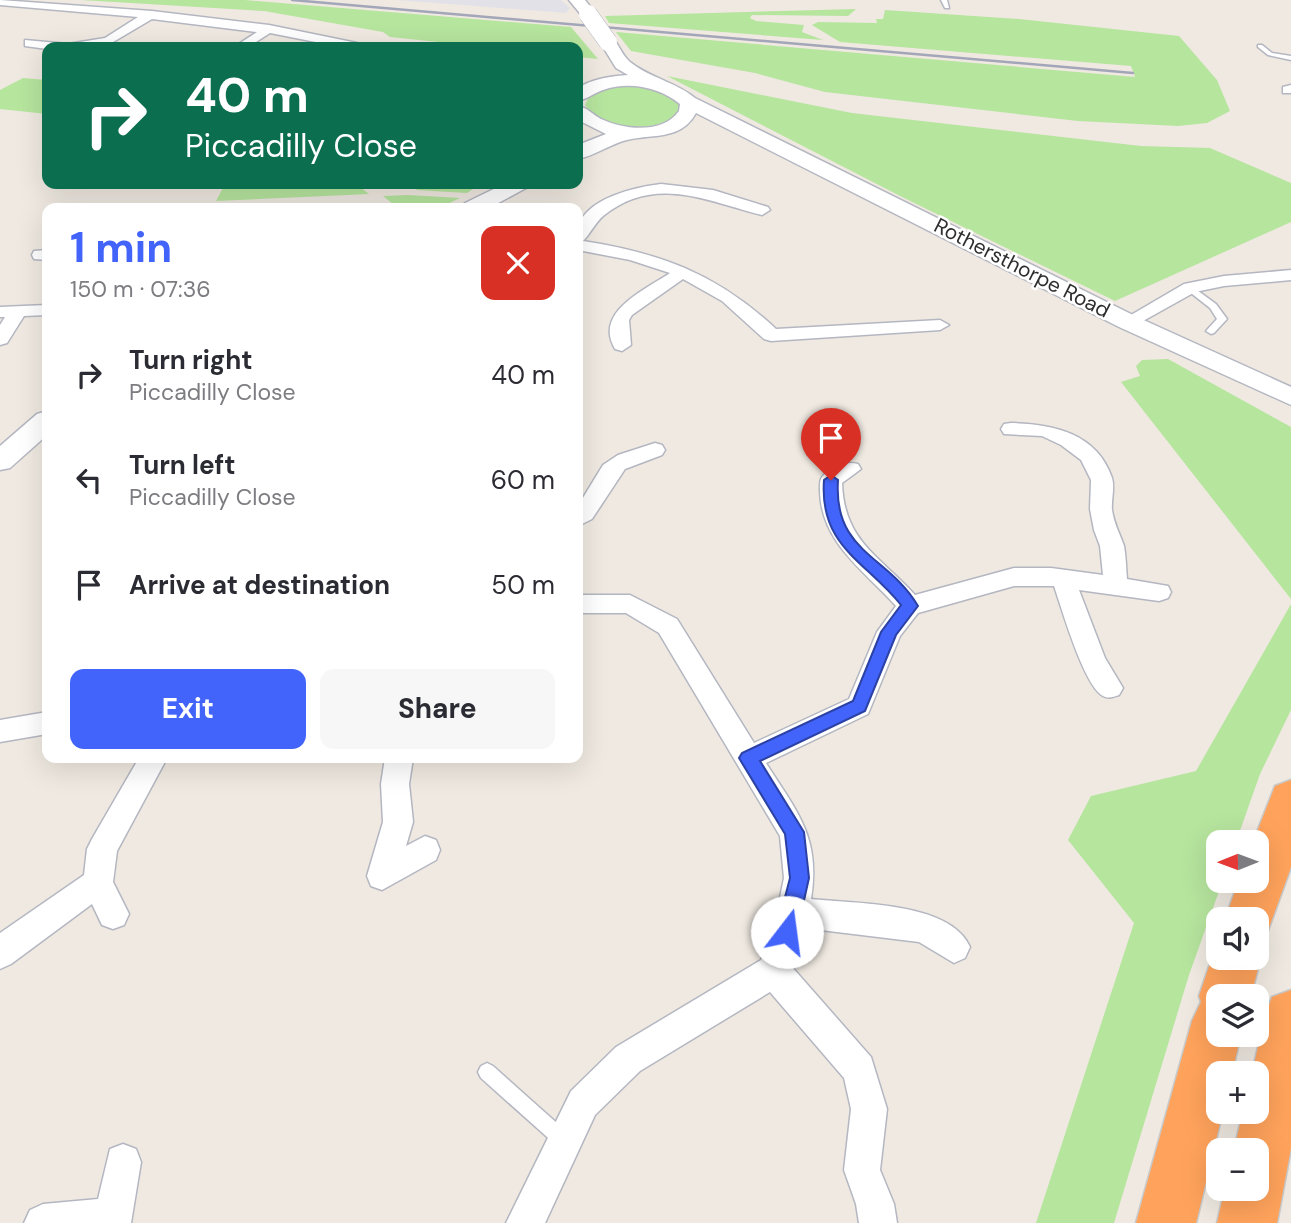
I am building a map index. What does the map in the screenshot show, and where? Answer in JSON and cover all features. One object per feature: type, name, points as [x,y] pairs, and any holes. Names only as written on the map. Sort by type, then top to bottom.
[{"type":"highway","points":[[1253,907],[1291,800]]},
{"type":"highway","points":[[1265,1138],[1291,1016]]},
{"type":"highway","points":[[1166,1223],[1211,1047]]},
{"type":"highway","points":[[1247,1223],[1251,1201]]},
{"type":"street","points":[[577,0],[622,64],[654,84]]},
{"type":"street","points":[[0,2],[152,14],[269,29],[333,42]]},
{"type":"street","points":[[101,42],[108,41],[152,14]]},
{"type":"street","points":[[248,42],[269,29]]},
{"type":"street","points":[[29,43],[42,44]]},
{"type":"street","points":[[605,83],[614,77],[622,64]]},
{"type":"street","name":"Rothersthorpe Road","points":[[583,99],[605,83],[654,84],[676,92],[689,102],[1128,322],[1291,397]]},
{"type":"street","points":[[668,128],[686,118],[690,111],[689,102]]},
{"type":"street","name":"Rothersthorpe Road","points":[[583,110],[599,134]]},
{"type":"street","name":"Rothersthorpe Road","points":[[583,148],[599,134],[668,128],[720,128],[755,135]]},
{"type":"street","points":[[483,203],[509,189]]},
{"type":"street","points":[[583,228],[599,208],[635,193],[657,190],[704,191],[728,197],[762,211]]},
{"type":"street","points":[[583,246],[630,253],[682,272],[722,291],[771,335],[940,325]]},
{"type":"street","points":[[622,345],[620,320],[624,312],[682,272]]},
{"type":"street","points":[[1128,322],[1190,288],[1224,281],[1284,276],[1291,290]]},
{"type":"street","points":[[0,340],[9,311],[42,310]]},
{"type":"street","points":[[0,461],[42,424]]},
{"type":"street","points":[[1011,429],[1045,430],[1068,440],[1090,456],[1102,480],[1101,509],[1105,530],[1112,546],[1116,586]]},
{"type":"street","points":[[583,515],[604,479],[619,463],[655,450]]},
{"type":"street","points":[[850,469],[831,480],[830,499],[839,530],[856,554],[895,587],[910,606]]},
{"type":"street","points":[[748,758],[859,706],[889,632],[910,606],[1014,577],[1063,579],[1159,592]]},
{"type":"street","points":[[1063,579],[1093,661],[1110,688]]},
{"type":"street","points":[[526,1223],[583,1103],[628,1059],[774,971],[793,912],[799,878],[794,832],[668,626],[630,604],[583,604]]},
{"type":"street","points":[[0,731],[42,724]]},
{"type":"street","points":[[113,914],[98,883],[102,849],[150,763]]},
{"type":"street","points":[[399,763],[395,784],[398,822],[382,876],[425,850]]},
{"type":"street","points":[[0,953],[48,916],[98,883]]},
{"type":"street","points":[[793,912],[925,927],[954,947]]},
{"type":"street","points":[[774,971],[859,1069],[869,1110],[862,1170],[875,1205],[878,1223]]},
{"type":"street","points":[[43,1223],[113,1219],[123,1162]]},
{"type":"lane","points":[[1259,46],[1270,54],[1291,58]]},
{"type":"lane","points":[[1190,288],[1213,306],[1222,319],[1211,331]]},
{"type":"lane","points":[[486,1072],[565,1142]]},
{"type":"shaded area","points":[[396,0],[561,0],[570,8],[566,13]]},
{"type":"green space","points":[[81,0],[245,0],[571,27],[598,59],[583,58],[583,42],[438,42],[390,37],[383,32],[264,11]]},
{"type":"green space","points":[[856,9],[848,16],[752,15],[750,18],[756,21],[804,25],[802,32],[823,40],[609,23],[605,16]]},
{"type":"green space","points":[[885,10],[1019,19],[1179,36],[1217,80],[1230,111],[1207,123],[1178,126],[1078,121],[825,92],[755,73],[631,51],[616,32],[1135,77],[1131,66],[840,42],[812,25],[818,22],[877,23],[876,19],[883,19]]},
{"type":"green space","points":[[667,76],[852,113],[1141,146],[1210,148],[1291,183],[1291,222],[1115,301],[902,197]]},
{"type":"green space","points":[[23,78],[42,80],[42,113],[0,109],[0,90]]},
{"type":"green space","points":[[637,85],[659,92],[680,104],[679,113],[655,125],[633,127],[600,118],[585,105],[590,94],[612,86]]},
{"type":"green space","points":[[222,189],[362,189],[369,194],[216,201]]},
{"type":"green space","points":[[417,189],[473,189],[467,193]]},
{"type":"green space","points":[[383,196],[460,198],[450,203],[392,203]]},
{"type":"green space","points":[[1168,359],[1291,427],[1291,599],[1121,382],[1140,376],[1136,366],[1142,360]]},
{"type":"green space","points":[[1291,604],[1291,710],[1260,774],[1240,830],[1206,830],[1206,893],[1218,893],[1213,907],[1206,907],[1206,928],[1189,975],[1114,1223],[1036,1223],[1134,923],[1068,840],[1091,796],[1196,771]]},
{"type":"railway","points":[[292,0],[1133,73]]},
{"type":"route","points":[[787,932],[799,878],[794,832],[748,758],[859,706],[889,632],[910,606],[895,587],[856,554],[839,530],[830,499],[831,480]]}]
